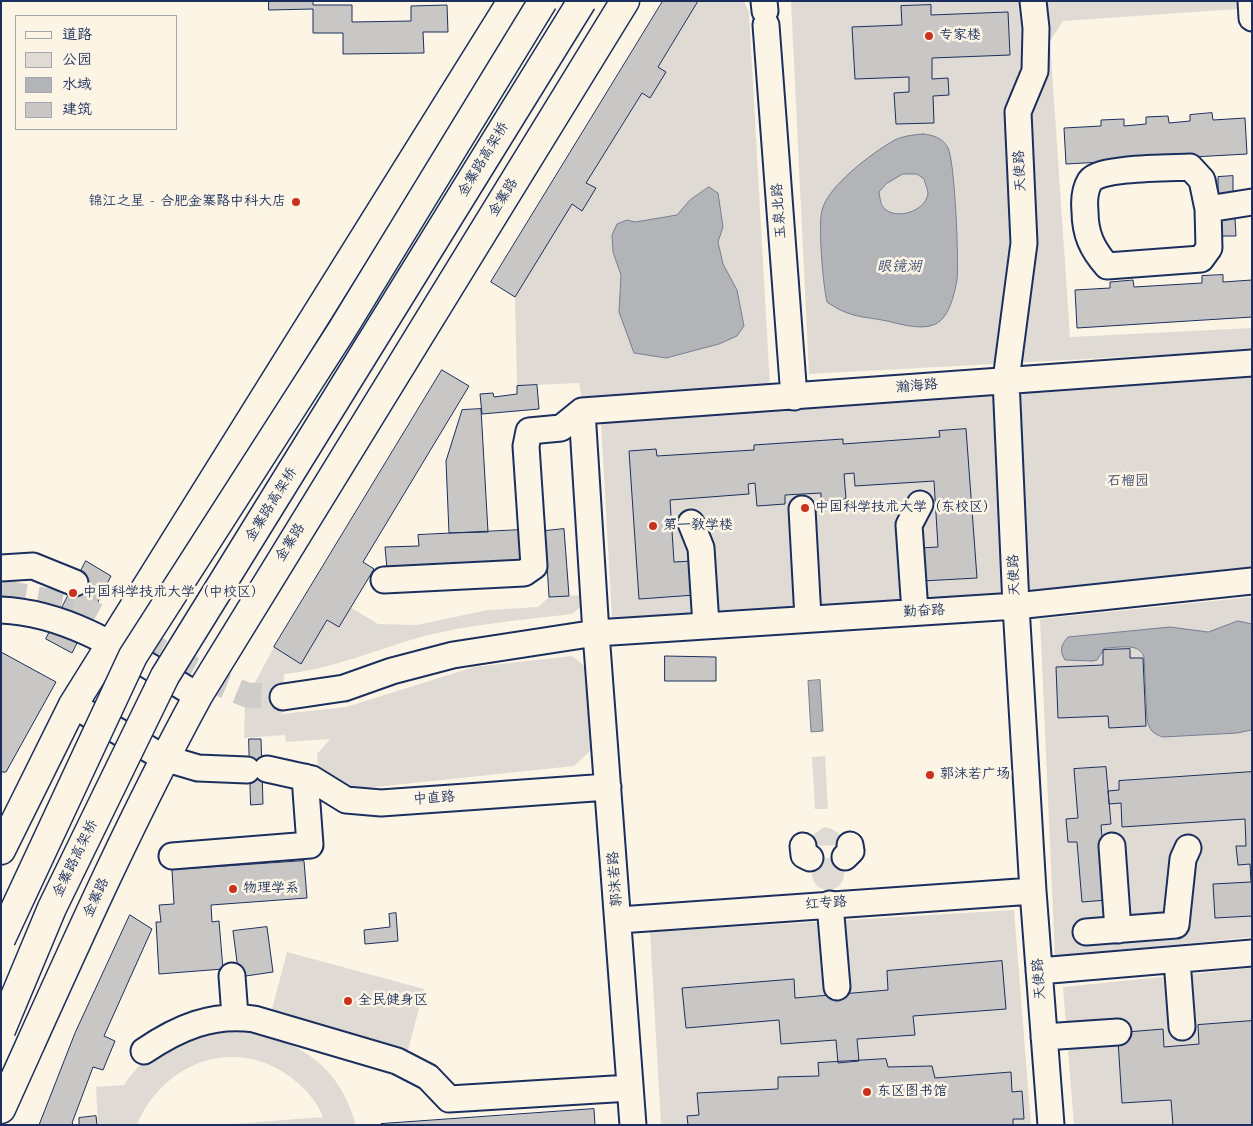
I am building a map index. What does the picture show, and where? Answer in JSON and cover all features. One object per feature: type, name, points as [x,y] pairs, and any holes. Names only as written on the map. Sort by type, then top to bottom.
[{"type":"highway","points":[[1,850],[73,705],[173,548],[512,1]]},
{"type":"highway","points":[[1,939],[134,656],[342,330],[543,1]]},
{"type":"highway","name":"金寨路高架桥","points":[[1,1030],[52,908],[165,676],[582,1]]},
{"type":"highway","name":"金寨路","points":[[1,1108],[77,941],[164,758],[198,696],[625,1]]},
{"type":"street","name":"天使路","points":[[1033,1],[1036,28],[1035,71],[1018,112],[1024,243],[1006,380],[1016,606],[1033,891],[1051,1125]]},
{"type":"street","points":[[1251,1],[1252,18]]},
{"type":"street","name":"玉泉北路","points":[[766,20],[794,396]]},
{"type":"street","points":[[1190,167],[1202,180],[1208,209],[1209,248],[1201,259],[1107,266],[1094,251],[1085,228],[1084,194],[1090,180],[1103,172],[1190,167]]},
{"type":"street","points":[[1208,209],[1252,202]]},
{"type":"street","name":"瀚海路","points":[[582,411],[1252,363]]},
{"type":"street","points":[[384,580],[524,573],[534,566],[526,446],[530,431],[561,428],[582,411]]},
{"type":"street","name":"郭沫若路","points":[[582,411],[596,634],[619,920],[632,1125]]},
{"type":"street","points":[[915,612],[909,526],[920,504]]},
{"type":"street","points":[[802,509],[808,618]]},
{"type":"street","points":[[691,523],[701,548],[706,625]]},
{"type":"street","points":[[1,568],[33,566],[75,582]]},
{"type":"street","name":"勤奋路","points":[[283,697],[344,688],[392,670],[453,655],[596,634],[808,618],[1016,606],[1252,581]]},
{"type":"street","points":[[1,610],[21,611],[74,626],[111,644],[198,696]]},
{"type":"street","name":"中直路","points":[[73,705],[164,758],[198,768],[257,770],[305,777],[346,800],[381,803],[608,787]]},
{"type":"street","points":[[172,856],[310,845],[305,777]]},
{"type":"street","points":[[1112,846],[1118,930]]},
{"type":"street","points":[[1086,932],[1176,925],[1183,859],[1188,848]]},
{"type":"street","name":"红专路","points":[[619,920],[1033,891]]},
{"type":"street","points":[[830,904],[837,987]]},
{"type":"street","points":[[1039,970],[1252,953]]},
{"type":"street","points":[[1177,960],[1182,1027]]},
{"type":"street","points":[[232,976],[235,1016]]},
{"type":"street","points":[[144,1051],[171,1033],[202,1022],[235,1016],[254,1019],[397,1061],[428,1077],[449,1099],[630,1088]]},
{"type":"street","points":[[1044,1037],[1118,1032]]},
{"type":"green space","points":[[698,1],[744,1],[749,12],[770,387],[582,398],[579,383],[517,386],[515,297],[572,204],[582,210],[595,189],[586,183],[642,93],[650,98],[666,72],[658,67]]},
{"type":"green space","points":[[791,1],[1237,1],[1238,9],[1063,21],[1050,41],[1070,337],[1252,328],[1252,350],[809,374]]},
{"type":"green space","name":"石榴园","points":[[1252,374],[1252,566],[1241,570],[1027,591],[1018,390]]},
{"type":"green space","points":[[995,394],[1003,593],[612,618],[601,423]]},
{"type":"green space","points":[[583,595],[582,606],[572,614],[458,629],[421,637],[337,664],[284,674],[282,714],[346,707],[474,667],[572,656],[586,667],[596,745],[574,766],[366,788],[334,784],[318,771],[317,754],[330,739],[286,742],[285,735],[244,738],[245,701],[274,647],[301,663],[327,620],[339,627],[350,607],[378,624],[417,625],[488,610],[538,607],[549,597]]},
{"type":"green space","points":[[1252,597],[1252,937],[1055,957],[1040,619]]},
{"type":"green space","points":[[825,756],[828,809],[815,809],[812,757]]},
{"type":"green space","points":[[824,827],[837,832],[842,837],[844,845],[809,846],[813,835]]},
{"type":"green space","points":[[828,858],[834,859],[839,863],[843,868],[843,880],[839,885],[834,889],[828,890],[822,889],[817,885],[813,880],[812,874],[813,868],[817,863],[822,859]]},
{"type":"green space","points":[[1014,910],[1031,1125],[661,1125],[650,932]]},
{"type":"green space","name":"全民健身区","points":[[287,952],[424,989],[408,1050],[271,1013]]},
{"type":"green space","points":[[1252,968],[1252,1125],[1074,1125],[1063,987]]},
{"type":"green space","points":[[241,1027],[281,1040],[314,1058],[339,1085],[356,1125],[220,1125],[323,1117],[312,1098],[286,1074],[264,1063],[242,1058],[220,1058],[199,1063],[180,1073],[162,1087],[148,1104],[137,1125],[98,1125],[96,1087],[124,1085],[148,1058],[175,1042],[206,1033]]},
{"type":"water","name":"眼镜湖","points":[[923,134],[937,138],[948,148],[953,172],[956,212],[957,280],[947,313],[939,322],[922,327],[856,316],[843,311],[827,302],[825,294],[821,218],[826,201],[852,171],[874,153],[893,141]],"holes":[[[903,174],[917,174],[924,179],[928,192],[926,200],[921,206],[901,214],[888,211],[883,207],[879,192],[886,184]]]},
{"type":"water","points":[[709,187],[718,193],[723,227],[718,242],[723,264],[737,290],[744,326],[737,336],[719,344],[666,358],[634,353],[619,312],[621,275],[613,252],[612,235],[617,224],[627,220],[635,222],[677,215],[690,200]]},
{"type":"water","points":[[1238,621],[1252,624],[1252,730],[1237,733],[1163,737],[1154,733],[1150,729],[1147,719],[1144,657],[1138,649],[1128,647],[1105,648],[1097,660],[1093,661],[1065,660],[1061,650],[1068,637],[1170,627],[1208,632]]},
{"type":"water","points":[[820,680],[823,731],[811,732],[808,681]]},
{"type":"building","points":[[269,1],[313,1],[313,5],[352,5],[352,22],[411,21],[411,6],[447,5],[448,32],[423,32],[424,53],[343,54],[343,33],[313,33],[313,9],[269,10]]},
{"type":"building","points":[[663,1],[698,1],[658,67],[666,72],[650,98],[642,93],[586,183],[596,188],[582,211],[572,204],[515,297],[491,282]]},
{"type":"building","points":[[931,5],[931,15],[1008,12],[1010,55],[932,58],[932,79],[948,78],[949,95],[933,96],[934,123],[896,124],[894,93],[909,92],[909,77],[855,79],[852,27],[902,25],[901,6]]},
{"type":"building","points":[[1212,113],[1213,120],[1245,118],[1247,154],[1066,164],[1064,128],[1101,126],[1101,120],[1124,119],[1124,126],[1146,124],[1146,117],[1168,116],[1169,123],[1190,121],[1190,115]]},
{"type":"building","points":[[1233,176],[1233,194],[1218,195],[1218,177]]},
{"type":"building","points":[[1221,218],[1235,218],[1236,236],[1222,236]]},
{"type":"building","points":[[1223,275],[1223,282],[1252,280],[1252,317],[1077,328],[1075,290],[1110,288],[1110,282],[1133,280],[1134,287],[1202,283],[1202,276]]},
{"type":"building","points":[[442,370],[469,386],[363,562],[374,569],[339,627],[327,620],[301,664],[274,647]]},
{"type":"building","points":[[537,385],[539,409],[482,414],[480,394],[493,393],[494,397],[517,394],[517,386]]},
{"type":"building","points":[[481,409],[488,532],[449,533],[446,461],[462,410]]},
{"type":"building","name":"第一教学楼","points":[[966,429],[977,578],[922,581],[920,548],[938,547],[934,481],[855,486],[854,473],[844,474],[846,499],[821,501],[821,493],[785,495],[785,504],[757,506],[755,483],[748,484],[749,494],[670,500],[674,562],[693,561],[695,595],[639,599],[629,451],[656,449],[657,456],[754,450],[754,445],[843,439],[843,444],[940,437],[939,431]]},
{"type":"building","points":[[564,529],[569,596],[549,597],[545,531]]},
{"type":"building","points":[[521,530],[522,563],[387,569],[385,547],[419,546],[418,535]]},
{"type":"building","points":[[86,561],[111,576],[72,653],[46,639]]},
{"type":"building","points":[[1130,649],[1130,658],[1143,658],[1146,726],[1109,728],[1108,716],[1058,718],[1056,667],[1103,665],[1103,650]]},
{"type":"building","points":[[1,652],[56,682],[6,772],[1,772]]},
{"type":"building","points":[[665,656],[716,657],[716,681],[665,681]]},
{"type":"building","points":[[249,739],[261,739],[263,804],[251,805]]},
{"type":"building","points":[[1106,767],[1111,824],[1101,825],[1107,900],[1082,902],[1077,842],[1068,842],[1066,819],[1078,818],[1074,769]]},
{"type":"building","points":[[1252,772],[1252,916],[1215,918],[1213,884],[1251,882],[1250,864],[1238,865],[1236,846],[1246,846],[1245,819],[1122,827],[1121,803],[1109,804],[1108,791],[1119,790],[1119,781]]},
{"type":"building","points":[[304,861],[307,898],[211,905],[212,922],[219,921],[223,969],[159,974],[156,922],[161,922],[159,905],[174,904],[172,870]]},
{"type":"building","points":[[396,913],[398,941],[365,944],[364,930],[390,927],[389,914]]},
{"type":"building","points":[[130,915],[152,929],[104,1036],[115,1041],[103,1070],[93,1067],[72,1123],[74,1125],[39,1125],[75,1033]]},
{"type":"building","points":[[267,927],[273,972],[239,977],[233,931]]},
{"type":"building","points":[[1002,961],[1006,1009],[913,1016],[915,1035],[857,1039],[859,1061],[838,1063],[836,1040],[781,1044],[779,1020],[686,1028],[682,988],[794,979],[795,998],[888,990],[887,971]]},
{"type":"building","points":[[1252,1021],[1252,1125],[1173,1125],[1171,1100],[1122,1103],[1118,1040],[1128,1039],[1127,1032],[1163,1029],[1164,1047],[1199,1044],[1198,1025]]},
{"type":"building","name":"东区图书馆","points":[[886,1059],[888,1067],[932,1066],[935,1078],[1011,1072],[1012,1092],[1022,1091],[1024,1119],[1013,1119],[1013,1125],[688,1125],[687,1116],[699,1115],[697,1093],[778,1089],[778,1077],[819,1076],[818,1063]]},
{"type":"building","points":[[594,1109],[595,1125],[381,1125],[381,1124]]},
{"type":"building","points":[[96,1116],[97,1125],[79,1125],[79,1118]]},
{"type":"tunnel","points":[[1,592],[81,607],[218,683],[247,695],[283,697]]},
{"type":"place","name":"专家楼","points":[[929,36]]},
{"type":"place","name":"锦江之星 - 合肥金寨路中科大店","points":[[296,202]]},
{"type":"place","name":"中国科学技术大学（东校区）","points":[[805,508]]},
{"type":"place","name":"第一教学楼","points":[[653,526]]},
{"type":"place","name":"中国科学技术大学（中校区）","points":[[73,593]]},
{"type":"place","name":"郭沫若广场","points":[[930,775]]},
{"type":"place","name":"物理学系","points":[[233,889]]},
{"type":"place","name":"全民健身区","points":[[348,1001]]},
{"type":"place","name":"东区图书馆","points":[[867,1092]]}]
